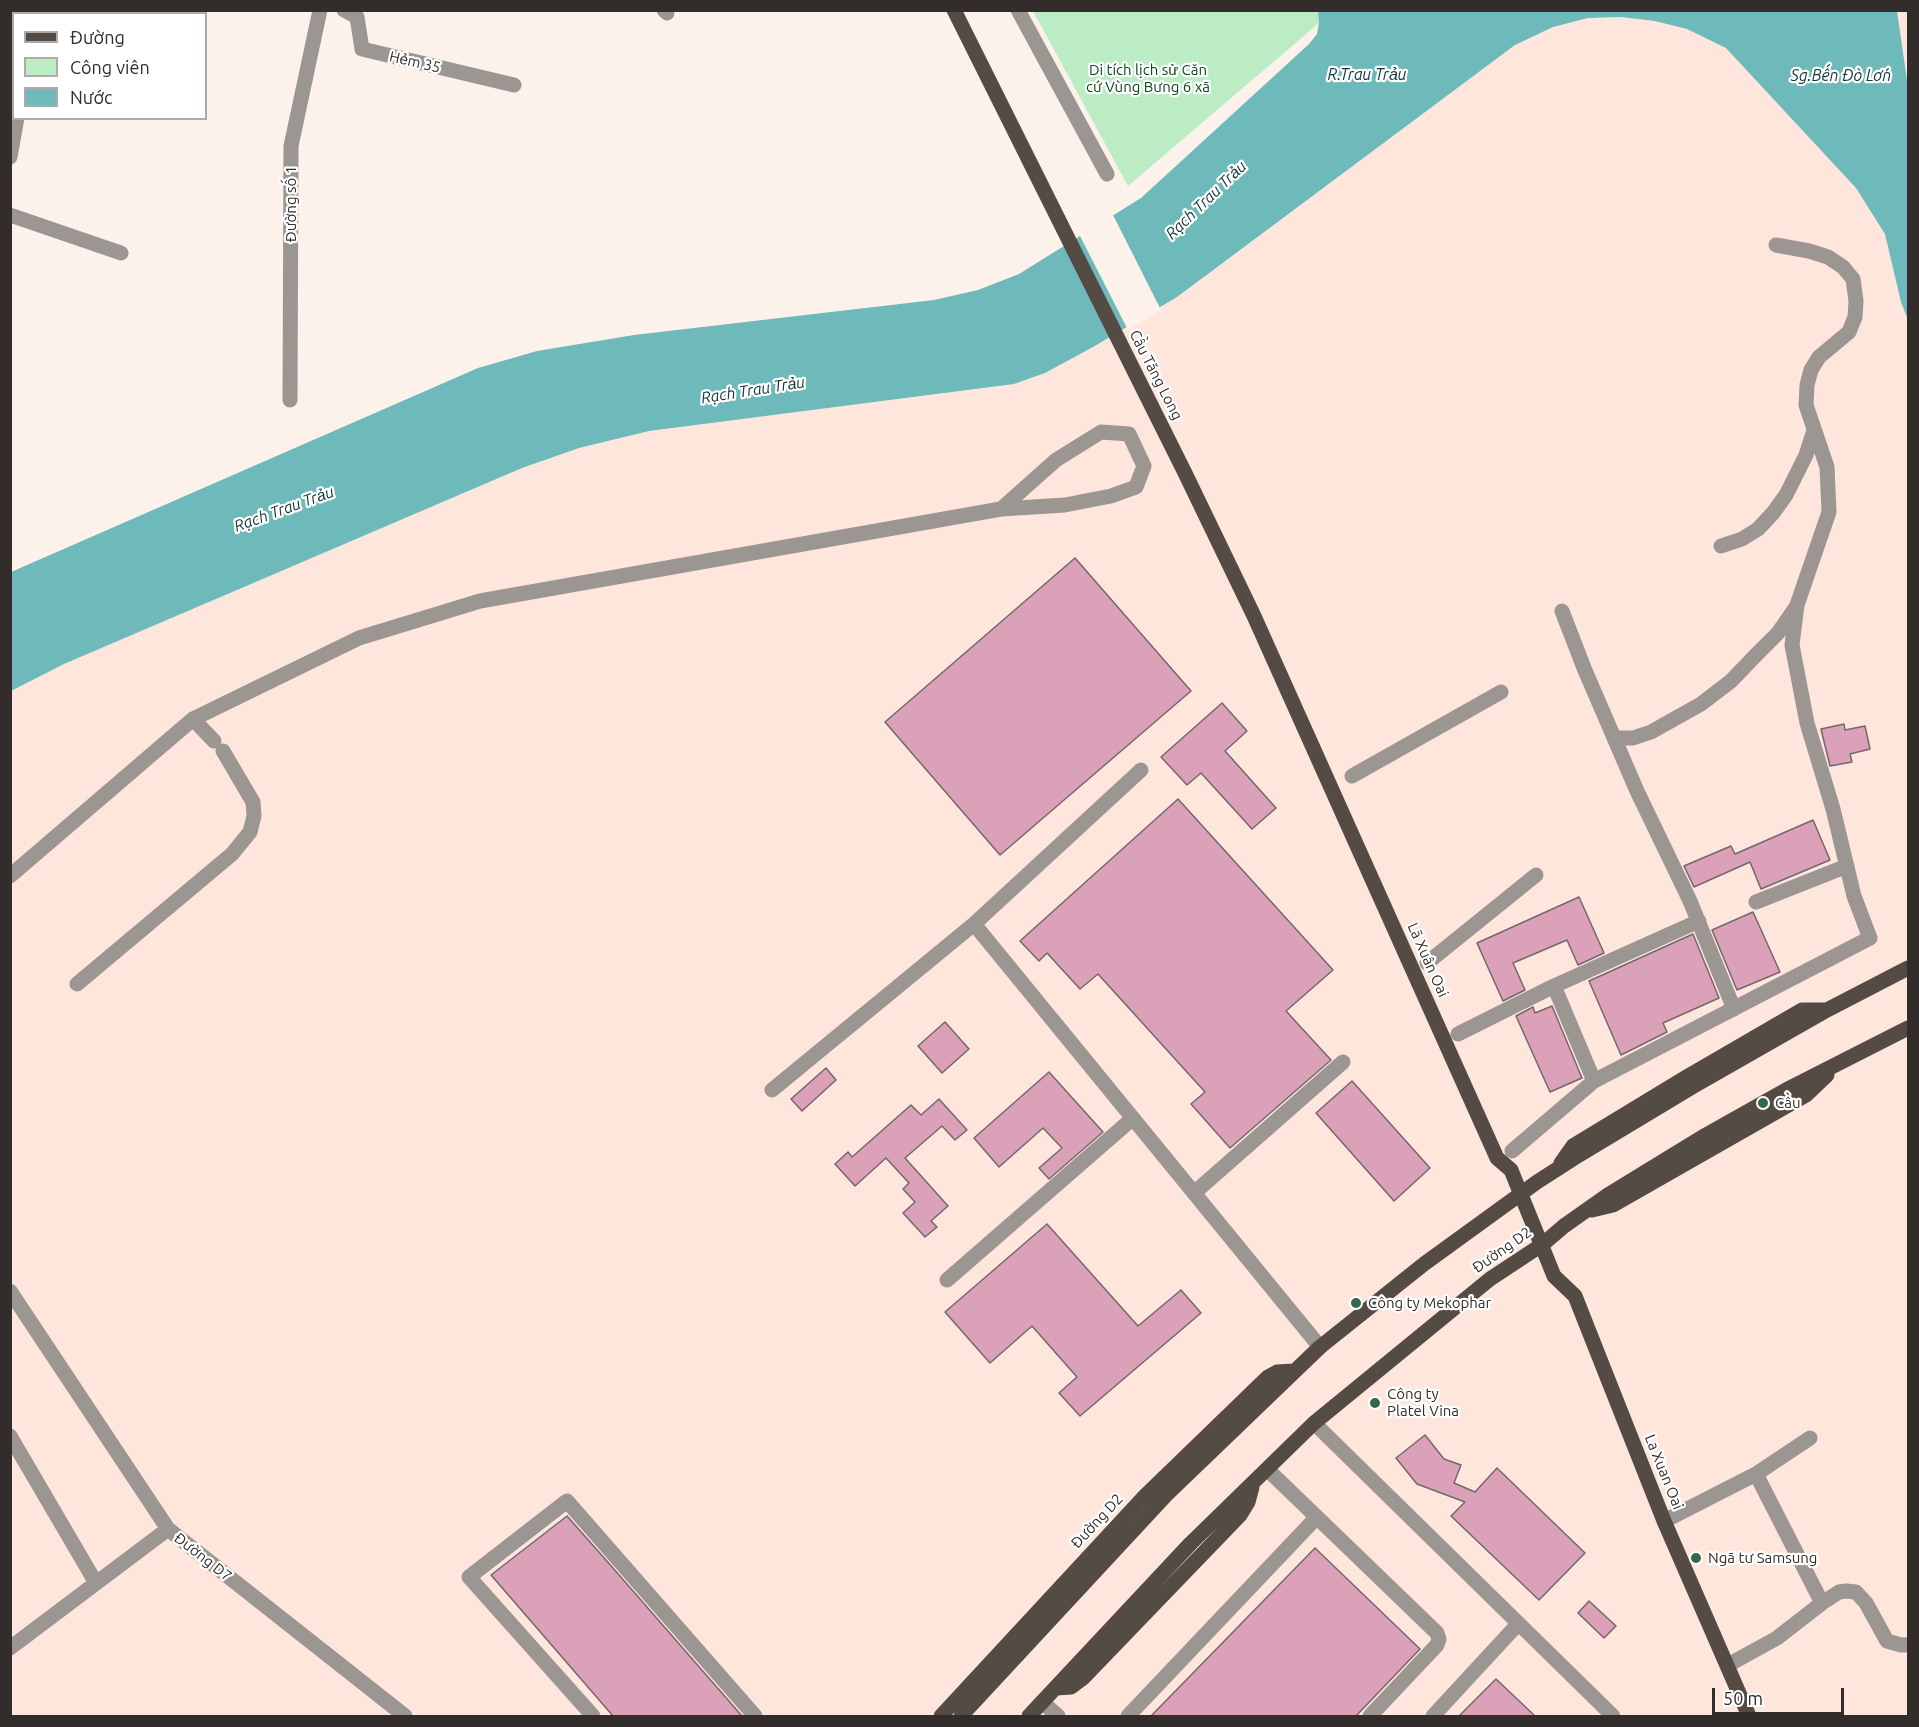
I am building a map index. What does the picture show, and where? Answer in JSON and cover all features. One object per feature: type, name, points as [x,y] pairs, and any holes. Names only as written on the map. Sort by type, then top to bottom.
[{"type":"main road","name":"Cầu Tăng Long","points":[[954,10],[1215,534],[1497,1158],[1510,1170],[1522,1194]]},
{"type":"main road","name":"Đường D2","points":[[961,1716],[1158,1503],[1320,1347],[1441,1252],[1558,1168],[1692,1087],[1827,1010],[1908,968]]},
{"type":"main road","name":"Đường D2","points":[[1029,1716],[1191,1544],[1314,1423],[1490,1279],[1543,1244],[1584,1212],[1706,1135],[1908,1028]]},
{"type":"main road","name":"La Xuan Oai","points":[[1522,1194],[1554,1276],[1575,1296],[1664,1521],[1749,1716]]},
{"type":"main road","name":"Đường D2","points":[[941,1716],[1143,1498],[1268,1377],[1277,1372],[1294,1371]]},
{"type":"street","name":"Đường số 1","points":[[290,400],[291,146],[320,10]]},
{"type":"street","name":"Hẻm 35","points":[[344,10],[357,17],[362,49],[514,85]]},
{"type":"street","points":[[1018,10],[1107,174]]},
{"type":"street","points":[[10,157],[17,120]]},
{"type":"street","points":[[10,215],[121,253]]},
{"type":"street","points":[[1512,1151],[1594,1081],[1870,938],[1854,896],[1799,687],[1792,645],[1797,605],[1829,512],[1827,467],[1806,405],[1807,385],[1811,370],[1820,357],[1849,332],[1855,317],[1856,301],[1852,279],[1843,267],[1828,257],[1776,245]]},
{"type":"street","points":[[1721,546],[1742,539],[1758,529],[1773,513],[1797,475],[1814,430]]},
{"type":"street","points":[[10,876],[193,719],[359,638],[480,601],[1001,510],[1065,506],[1111,496],[1136,487],[1143,466],[1129,434],[1101,432],[1056,460],[1001,510]]},
{"type":"street","points":[[1614,738],[1633,738],[1651,732],[1701,704],[1731,681],[1778,633],[1797,605]]},
{"type":"street","points":[[1562,611],[1614,738],[1699,921],[1734,1009]]},
{"type":"street","points":[[1352,776],[1501,692]]},
{"type":"street","points":[[77,984],[231,854],[250,832],[255,816],[253,802],[219,746],[193,719]]},
{"type":"street","points":[[772,1090],[974,924],[1141,770]]},
{"type":"street","points":[[1756,902],[1847,866]]},
{"type":"street","points":[[1427,963],[1536,875]]},
{"type":"street","points":[[1458,1034],[1554,986],[1699,921]]},
{"type":"street","points":[[974,924],[1320,1347]]},
{"type":"street","points":[[1554,986],[1594,1081]]},
{"type":"street","points":[[1194,1193],[1343,1062]]},
{"type":"street","points":[[947,1280],[1132,1119]]},
{"type":"street","name":"Đường D7","points":[[10,1291],[168,1529],[405,1716]]},
{"type":"street","points":[[1314,1423],[1613,1716]]},
{"type":"street","points":[[10,1436],[96,1583]]},
{"type":"street","points":[[1664,1521],[1756,1474],[1810,1438]]},
{"type":"street","points":[[1268,1470],[1437,1633],[1439,1639],[1437,1645],[1370,1716]]},
{"type":"street","points":[[1756,1474],[1822,1603]]},
{"type":"street","points":[[593,1716],[469,1576],[567,1501],[755,1716]]},
{"type":"street","points":[[1128,1716],[1316,1518]]},
{"type":"street","points":[[10,1648],[168,1529]]},
{"type":"street","points":[[1728,1665],[1777,1638],[1822,1603],[1846,1591],[1856,1592],[1866,1603],[1887,1641],[1901,1646],[1908,1644]]},
{"type":"street","points":[[1433,1716],[1518,1624]]},
{"type":"street","points":[[1042,1702],[1058,1716]]},
{"type":"shaded area","points":[[1578,11],[1908,11],[1908,1716],[11,1716],[11,691],[64,664],[522,468],[579,448],[649,431],[1014,384],[1045,373],[1177,296],[1515,45]]},
{"type":"green space","name":"Di tích lịch sử Căn cứ Vùng Bưng 6 xã","points":[[1318,10],[1319,23],[1128,186],[1033,11]]},
{"type":"water","name":"R.Trau Trảu","points":[[1318,11],[1897,11],[1908,87],[1908,320],[1901,302],[1885,234],[1856,188],[1726,48],[1687,29],[1655,21],[1621,17],[1588,18],[1553,27],[1515,45],[1177,297],[1045,373],[1014,384],[649,431],[579,448],[522,468],[64,664],[11,691],[11,572],[478,368],[537,351],[634,335],[934,300],[978,290],[1019,274],[1141,198],[1309,44],[1317,34]]},
{"type":"pier","points":[[1112,213],[1161,310],[1128,330],[1079,234]]},
{"type":"building","points":[[1075,558],[1191,691],[1000,855],[885,722]]},
{"type":"building","points":[[1222,703],[1247,731],[1225,751],[1276,808],[1252,829],[1201,773],[1187,785],[1161,757]]},
{"type":"building","points":[[1844,724],[1845,730],[1865,726],[1870,749],[1850,754],[1852,762],[1830,766],[1821,729]]},
{"type":"building","points":[[1178,799],[1333,970],[1286,1011],[1331,1060],[1230,1148],[1191,1104],[1205,1092],[1098,974],[1080,989],[1047,953],[1039,961],[1020,941]]},
{"type":"building","points":[[1813,820],[1830,860],[1761,889],[1750,862],[1694,887],[1684,866],[1731,846],[1735,854]]},
{"type":"building","points":[[1579,897],[1604,953],[1578,965],[1567,940],[1513,963],[1525,990],[1503,1001],[1477,943]]},
{"type":"building","points":[[1753,912],[1780,972],[1737,990],[1712,930]]},
{"type":"building","points":[[1693,934],[1719,998],[1663,1023],[1667,1032],[1621,1055],[1589,981]]},
{"type":"building","points":[[1552,1006],[1582,1078],[1550,1092],[1516,1016],[1533,1007],[1535,1013]]},
{"type":"building","points":[[945,1022],[969,1049],[942,1073],[918,1046]]},
{"type":"building","points":[[826,1068],[836,1080],[802,1111],[791,1099]]},
{"type":"building","points":[[1049,1072],[1103,1132],[1049,1179],[1039,1168],[1062,1148],[1043,1128],[999,1167],[974,1138]]},
{"type":"building","points":[[1352,1081],[1430,1168],[1394,1201],[1316,1113]]},
{"type":"building","points":[[939,1099],[967,1130],[955,1140],[942,1126],[905,1158],[948,1206],[931,1221],[937,1227],[925,1237],[903,1213],[915,1202],[903,1189],[909,1183],[886,1158],[855,1186],[835,1164],[848,1152],[852,1157],[911,1105],[921,1115]]},
{"type":"building","points":[[1047,1224],[1138,1326],[1181,1290],[1201,1313],[1080,1416],[1059,1393],[1077,1377],[1032,1326],[990,1363],[945,1312]]},
{"type":"building","points":[[1425,1435],[1444,1459],[1461,1465],[1454,1483],[1475,1492],[1497,1468],[1585,1553],[1539,1600],[1451,1516],[1465,1502],[1417,1484],[1396,1458]]},
{"type":"building","points":[[567,1516],[742,1716],[613,1716],[491,1575]]},
{"type":"building","points":[[1315,1548],[1420,1649],[1356,1716],[1151,1716]]},
{"type":"building","points":[[1589,1601],[1616,1626],[1604,1638],[1578,1613]]},
{"type":"building","points":[[1496,1679],[1535,1716],[1459,1716]]},
{"type":"place","name":"Cầu","points":[[1763,1103]]},
{"type":"place","name":"Công ty Mekophar","points":[[1356,1303]]},
{"type":"place","name":"Công ty Platel Vina","points":[[1375,1403]]},
{"type":"place","name":"Ngã tư Samsung","points":[[1696,1558]]},
{"type":"water label","name":"Sg.Bến Đò Lớn","points":[[1841,76]]},
{"type":"water label","name":"Rạch Trau Trảu","points":[[1206,200]]},
{"type":"water label","name":"Rạch Trau Trảu","points":[[753,390]]},
{"type":"water label","name":"Rạch Trau Trảu","points":[[284,509]]}]
